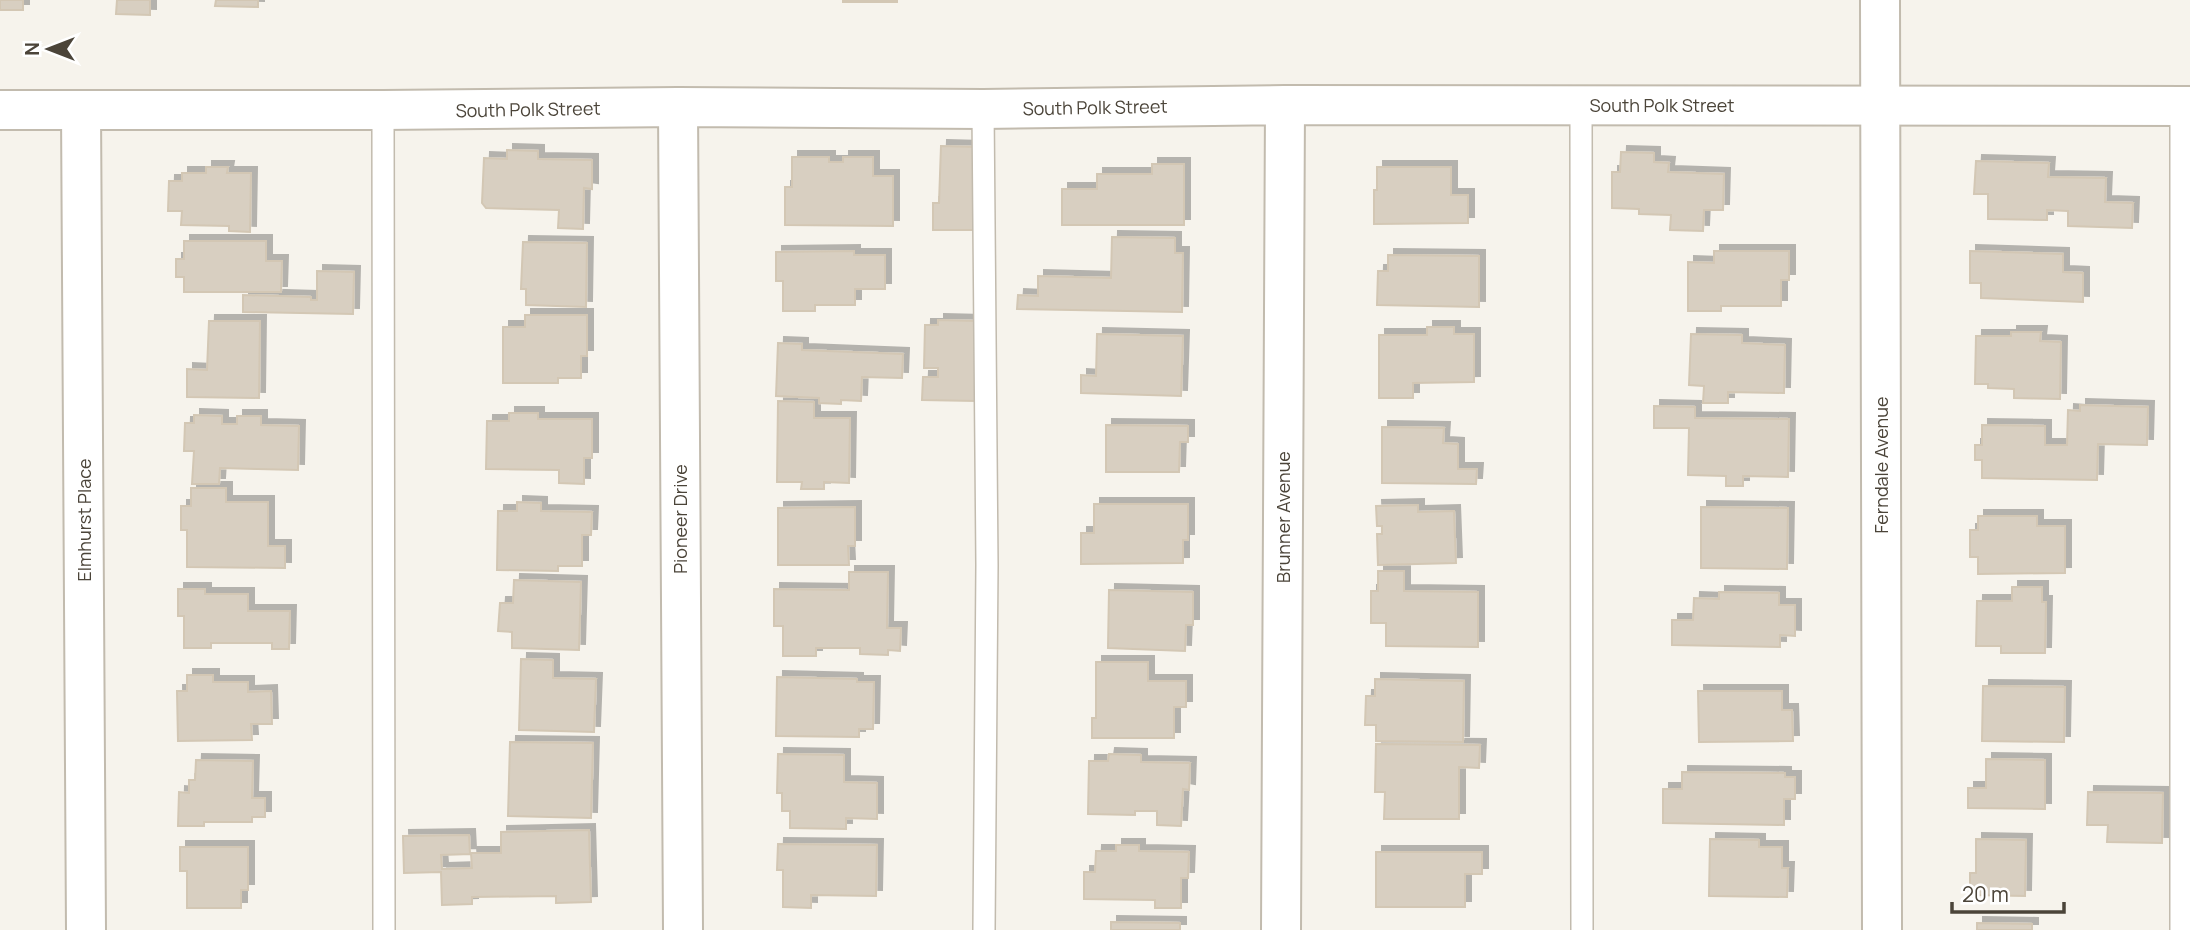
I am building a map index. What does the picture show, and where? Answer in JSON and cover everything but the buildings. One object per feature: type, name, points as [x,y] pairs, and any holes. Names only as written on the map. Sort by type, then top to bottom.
[{"type":"street","name":"Ferndale Avenue","points":[[1880,0],[1882,930]]},
{"type":"street","name":"South Polk Street","points":[[0,110],[678,107],[983,109],[1285,104],[2185,106]]},
{"type":"street","name":"Brunner Avenue","points":[[1281,930],[1285,104]]},
{"type":"street","name":"Pioneer Drive","points":[[678,107],[683,930]]},
{"type":"street","name":"Elmhurst Place","points":[[81,110],[86,930]]},
{"type":"lane","points":[[1581,104],[1582,930]]},
{"type":"lane","points":[[2182,930],[2185,106]]},
{"type":"lane","points":[[983,109],[987,565],[984,930]]},
{"type":"lane","points":[[383,110],[384,930]]}]
